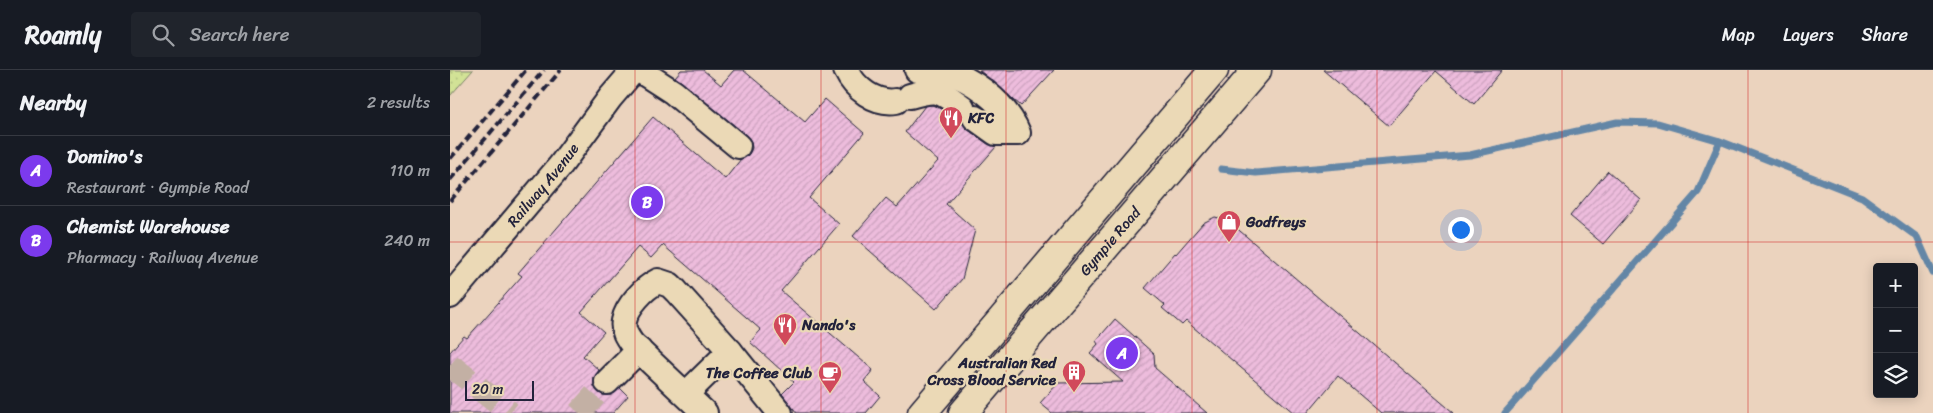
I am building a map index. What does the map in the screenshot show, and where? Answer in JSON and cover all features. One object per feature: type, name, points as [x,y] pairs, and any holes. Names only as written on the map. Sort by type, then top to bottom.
[{"type":"highway","name":"Gympie Road","points":[[922,413],[1214,70]]},
{"type":"highway","name":"Gympie Road","points":[[962,413],[1257,70]]},
{"type":"street","name":"Railway Avenue","points":[[450,296],[560,166],[610,98],[634,70]]},
{"type":"street","points":[[639,70],[673,92],[738,146]]},
{"type":"street","points":[[846,70],[852,80],[865,93],[885,102],[935,90],[944,94],[996,133],[1018,133],[1009,116],[983,91],[956,76],[942,72],[918,70]]},
{"type":"street","points":[[705,413],[627,338],[624,322],[630,307],[652,284],[658,281],[670,285],[730,351],[780,413]]},
{"type":"street","points":[[607,382],[639,350]]},
{"type":"street","points":[[686,394],[730,351]]},
{"type":"green space","points":[[450,70],[473,70],[450,96]]},
{"type":"building","points":[[681,70],[703,70],[721,85],[734,70],[743,70],[805,122],[825,99],[864,133],[809,198],[839,224],[781,291],[873,370],[864,381],[880,396],[866,413],[797,413],[782,394],[794,382],[750,342],[761,330],[663,245],[651,258],[638,247],[581,312],[604,332],[583,356],[599,370],[594,378],[594,386],[603,395],[611,395],[620,388],[628,396],[613,413],[450,413],[450,352],[464,336],[467,338],[522,276],[518,273],[653,117],[725,179],[741,159],[749,154],[752,148],[751,141],[747,136],[675,77]]},
{"type":"building","points":[[979,70],[1054,70],[1021,106]]},
{"type":"building","points":[[1323,70],[1502,70],[1474,104],[1436,71],[1389,126]]},
{"type":"building","points":[[932,105],[962,121],[967,129],[988,144],[996,147],[946,204],[975,230],[962,279],[936,309],[853,236],[886,198],[897,207],[938,161],[905,132],[925,106]]},
{"type":"building","points":[[1608,171],[1641,200],[1603,244],[1570,216]]},
{"type":"building","points":[[1215,217],[1227,220],[1454,413],[1381,413],[1338,376],[1307,413],[1294,413],[1186,321],[1182,325],[1162,308],[1165,305],[1145,288],[1203,223]]},
{"type":"building","points":[[1115,319],[1154,354],[1155,368],[1207,413],[1052,413],[1040,403],[1058,383],[1123,382],[1090,353],[1098,344],[1096,341]]},
{"type":"waterway","points":[[1221,169],[1256,173],[1470,155],[1617,122],[1658,123],[1720,141],[1862,197],[1917,237],[1933,273]]},
{"type":"waterway","points":[[1505,413],[1698,192],[1720,141]]},
{"type":"tunnel","points":[[450,365],[510,413]]},
{"type":"tunnel","points":[[579,413],[607,382]]},
{"type":"railway","points":[[450,159],[526,70]]},
{"type":"railway","points":[[450,180],[544,70]]},
{"type":"railway","points":[[450,201],[561,70]]},
{"type":"place","name":"KFC","points":[[951,139]]},
{"type":"place","name":"Chemist Warehouse","points":[[647,202]]},
{"type":"place","name":"Godfreys","points":[[1229,243]]},
{"type":"place","name":"Nando's","points":[[785,346]]},
{"type":"place","name":"Domino's","points":[[1122,353]]},
{"type":"place","name":"Australian Red Cross Blood Service","points":[[1074,393]]},
{"type":"place","name":"The Coffee Club","points":[[830,394]]}]
